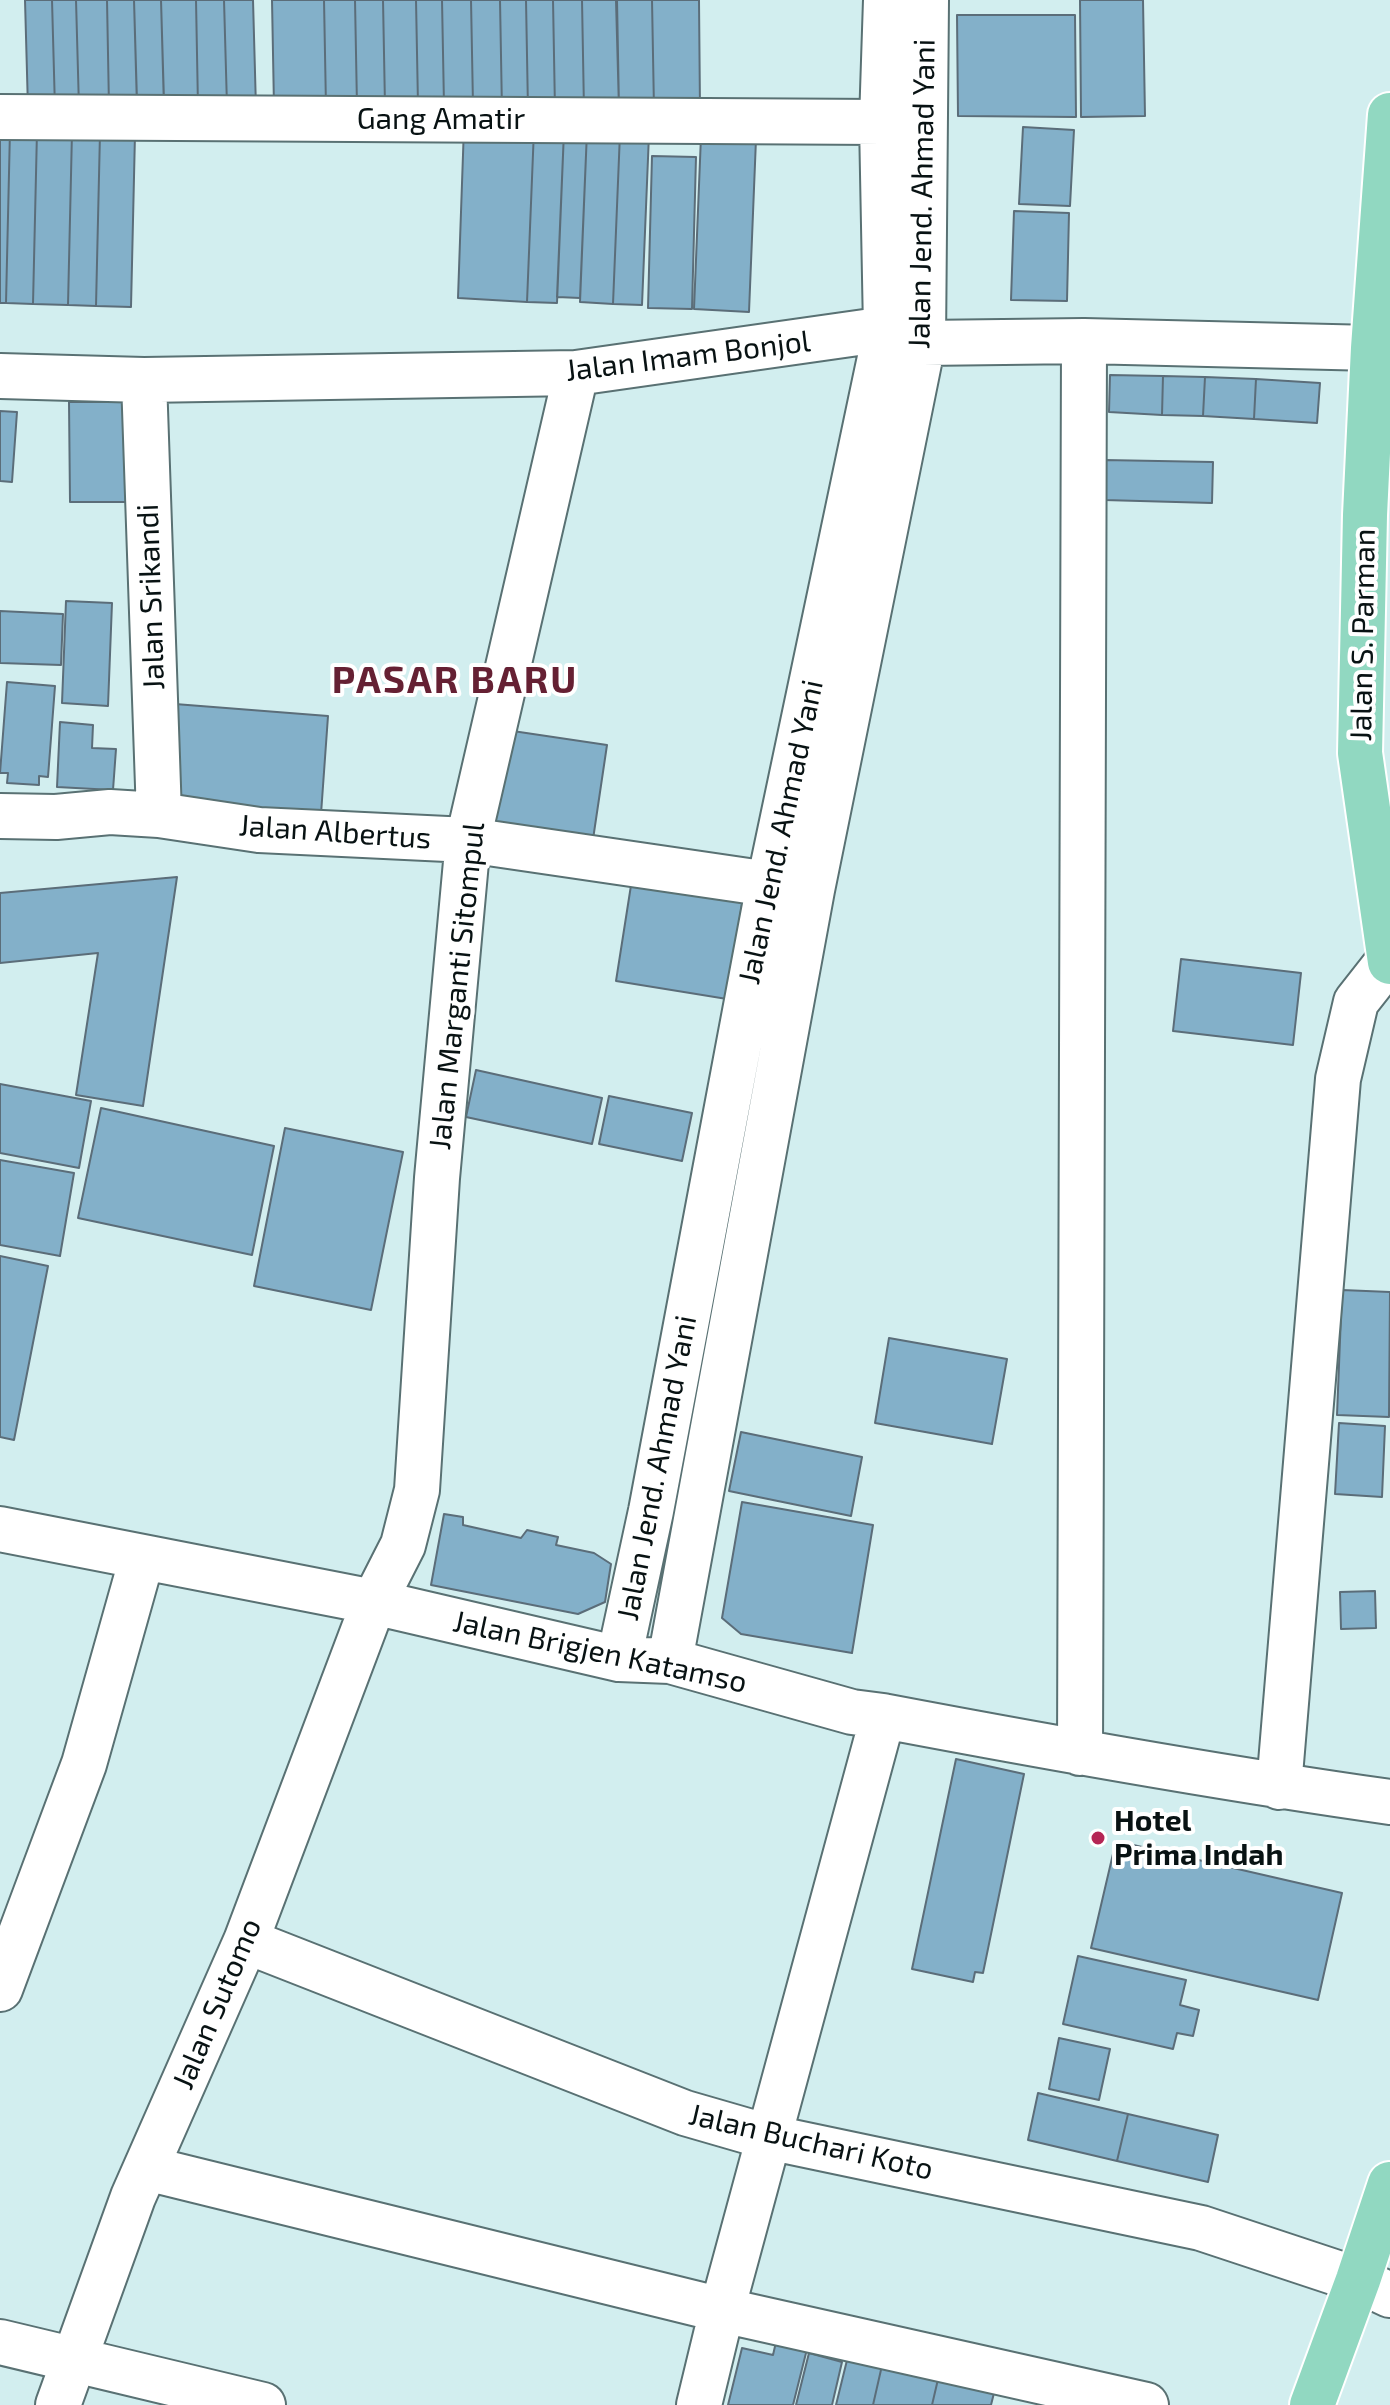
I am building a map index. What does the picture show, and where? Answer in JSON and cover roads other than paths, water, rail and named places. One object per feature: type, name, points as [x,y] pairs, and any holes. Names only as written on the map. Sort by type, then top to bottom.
[{"type":"main road","name":"Jalan S. Parman","points":[[1390,115],[1382,350],[1365,515],[1360,753],[1390,961]]},
{"type":"main road","points":[[1312,2405],[1374,2288],[1390,2184]]},
{"type":"street","name":"Jalan Jend. Ahmad Yani","points":[[619,1659],[651,1511],[769,884],[905,336],[882,122],[886,0]]},
{"type":"street","name":"Jalan Jend. Ahmad Yani","points":[[670,1661],[812,890],[905,336],[926,0]]},
{"type":"street","name":"Gang Amatir","points":[[0,117],[882,122]]},
{"type":"street","name":"Jalan Imam Bonjol","points":[[0,376],[144,380],[576,373],[905,336],[1382,350]]},
{"type":"street","points":[[1080,1753],[1084,341]]},
{"type":"street","name":"Jalan Marganti Sitompul","points":[[374,1602],[403,1545],[417,1490],[437,1178],[468,840],[576,373]]},
{"type":"street","name":"Jalan Srikandi","points":[[144,380],[159,815]]},
{"type":"street","name":"Jalan Albertus","points":[[0,816],[56,817],[110,812],[159,815],[259,830],[468,840],[812,890]]},
{"type":"street","points":[[1279,1787],[1338,1079],[1356,1002],[1390,961]]},
{"type":"street","name":"Jalan Brigjen Katamso","points":[[0,1529],[374,1602],[619,1659],[670,1661],[852,1712],[1279,1787],[1390,1802]]},
{"type":"street","points":[[0,1989],[84,1764],[142,1558]]},
{"type":"street","name":"Jalan Sutomo","points":[[58,2405],[133,2197],[246,1941],[374,1602]]},
{"type":"street","points":[[699,2405],[768,2137],[883,1716]]},
{"type":"street","name":"Jalan Buchari Koto","points":[[246,1941],[685,2113],[768,2137],[1201,2228],[1374,2288]]},
{"type":"street","points":[[146,2168],[722,2310],[1146,2405]]},
{"type":"street","points":[[0,2342],[263,2405]]},
{"type":"place","name":"Hotel Prima Indah","points":[[1098,1838]]},
{"type":"district","name":"PASAR BARU","points":[[455,680]]}]
